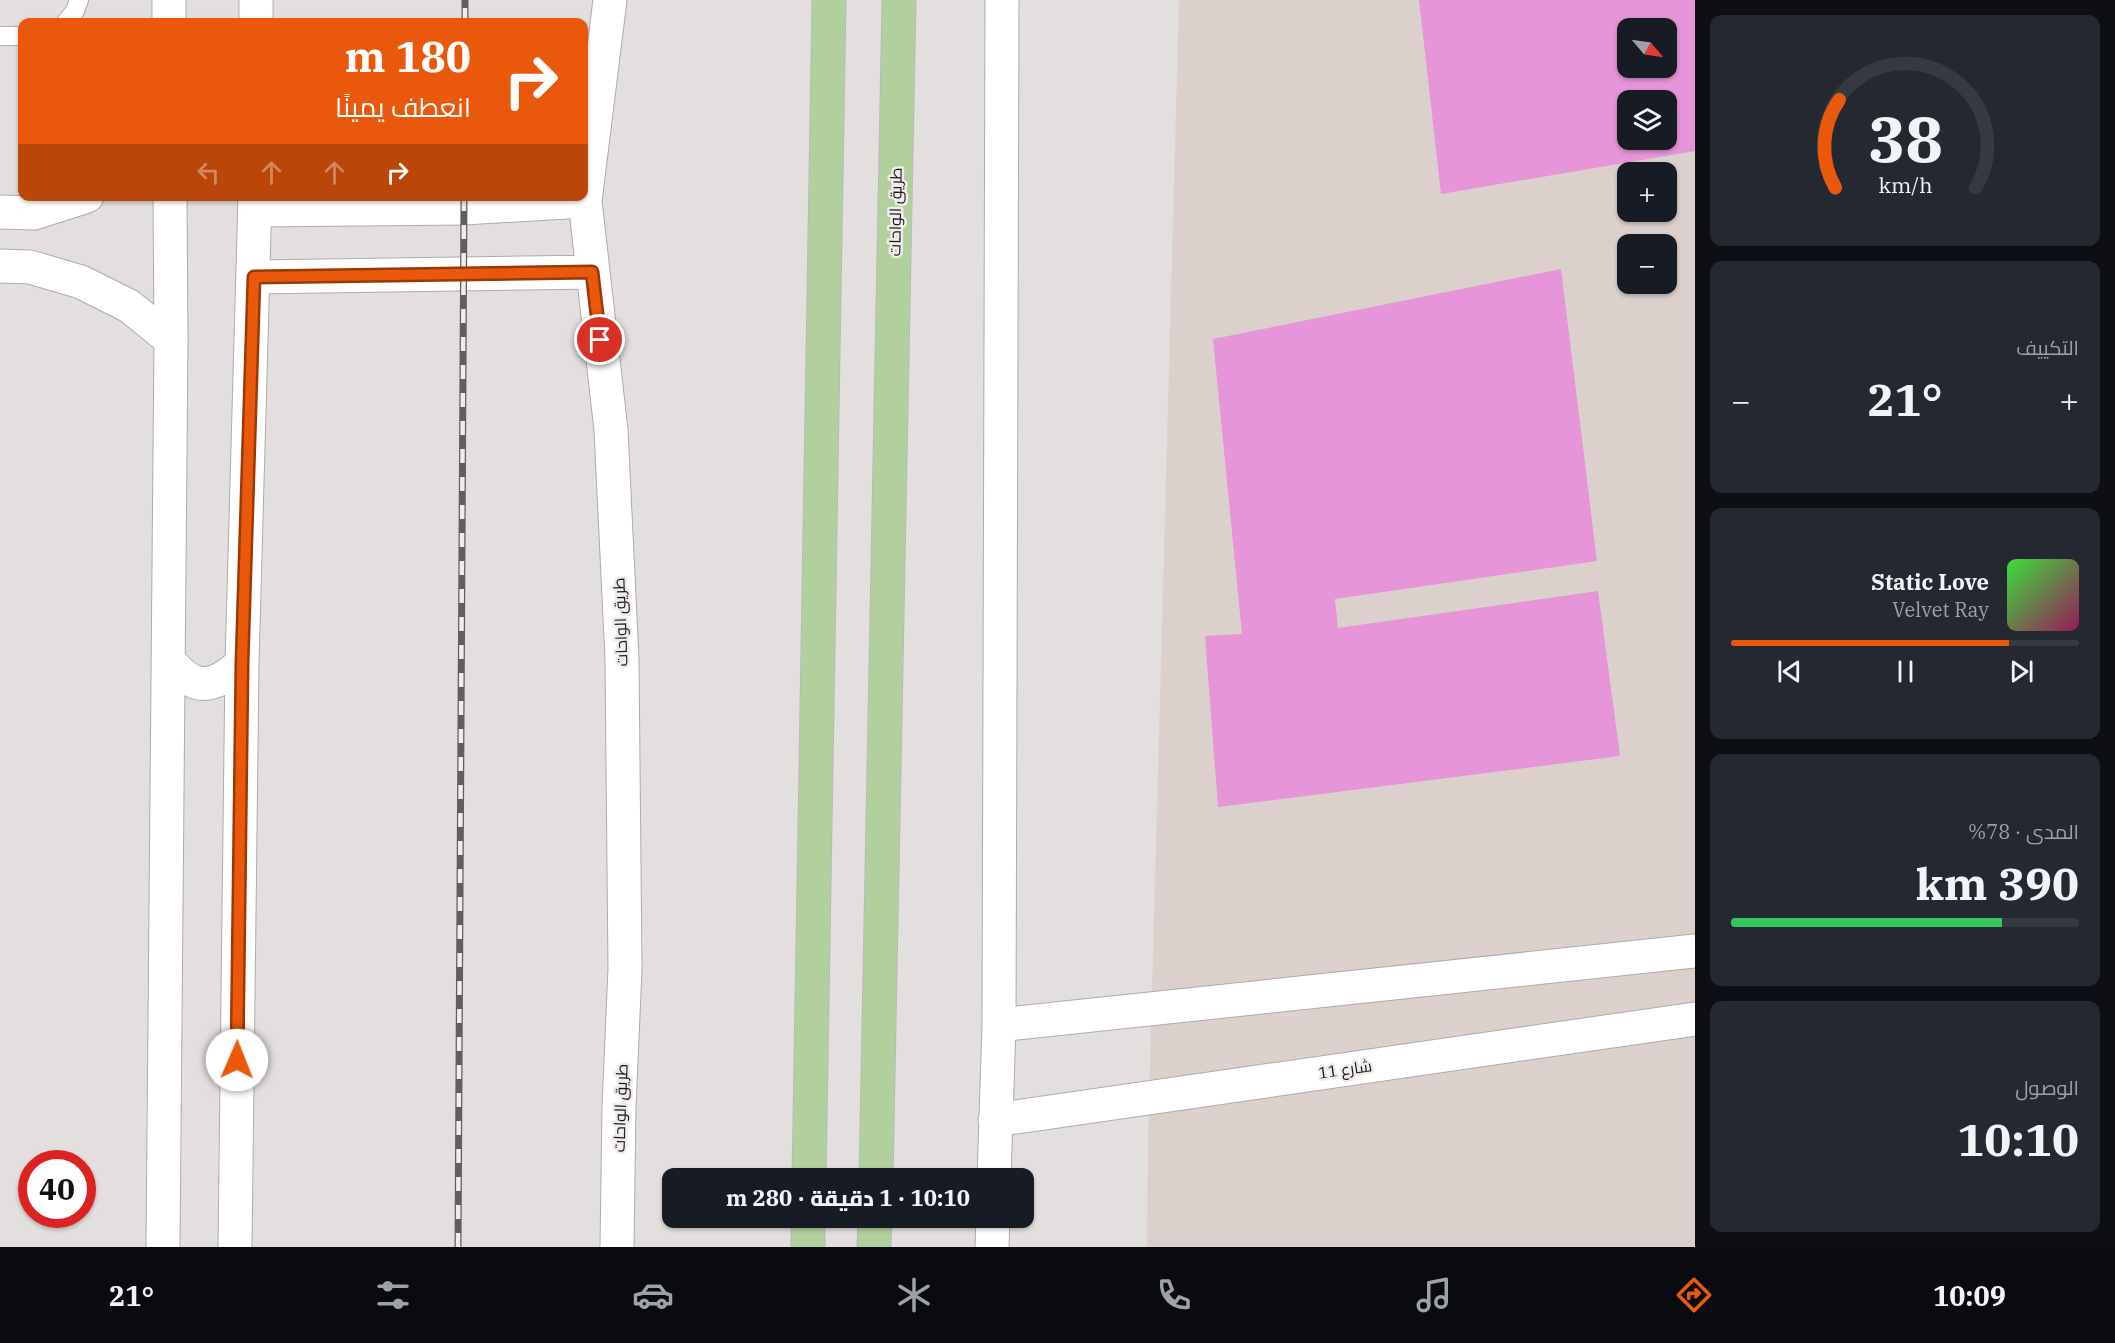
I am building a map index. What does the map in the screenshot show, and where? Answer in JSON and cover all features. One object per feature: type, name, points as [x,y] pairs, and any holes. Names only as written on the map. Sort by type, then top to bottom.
[{"type":"highway","points":[[809,1168],[829,0]]},
{"type":"highway","name":"طريق الواحات","points":[[876,1168],[899,0]]},
{"type":"highway","points":[[808,1228],[808,1247]]},
{"type":"highway","points":[[874,1247],[875,1228]]},
{"type":"street","points":[[169,0],[169,18]]},
{"type":"street","points":[[256,0],[256,18]]},
{"type":"street","name":"طريق الواحات","points":[[588,177],[610,0]]},
{"type":"street","points":[[994,1168],[999,1025],[1002,0]]},
{"type":"street","points":[[0,212],[34,213],[71,201]]},
{"type":"street","points":[[163,1247],[171,340],[170,201]]},
{"type":"street","points":[[235,1247],[242,663],[255,203],[464,208],[585,201]]},
{"type":"street","name":"طريق الواحات","points":[[585,201],[611,430],[622,659],[625,969],[619,1107],[617,1247]]},
{"type":"street","points":[[0,266],[30,267],[81,282],[129,306],[171,340]]},
{"type":"street","points":[[254,277],[592,272]]},
{"type":"street","points":[[168,659],[189,680],[204,684],[219,681],[242,663]]},
{"type":"street","points":[[999,1025],[1695,951]]},
{"type":"street","name":"شارع 11","points":[[995,1120],[1695,1019]]},
{"type":"street","points":[[992,1247],[993,1228]]},
{"type":"lane","points":[[69,18],[79,0]]},
{"type":"lane","points":[[0,36],[18,36]]},
{"type":"shaded area","points":[[1179,0],[1695,0],[1695,1247],[1147,1247]]},
{"type":"building","points":[[1419,0],[1695,0],[1695,151],[1630,162],[1617,162],[1617,164],[1441,194]]},
{"type":"building","points":[[1561,269],[1597,561],[1335,599],[1338,628],[1598,591],[1620,756],[1218,807],[1205,636],[1242,634],[1213,339]]},
{"type":"railway","points":[[465,0],[465,18]]},
{"type":"railway","points":[[458,1247],[464,201]]},
{"type":"route","points":[[237,1060],[242,663],[254,277],[592,272],[600,340]]}]
